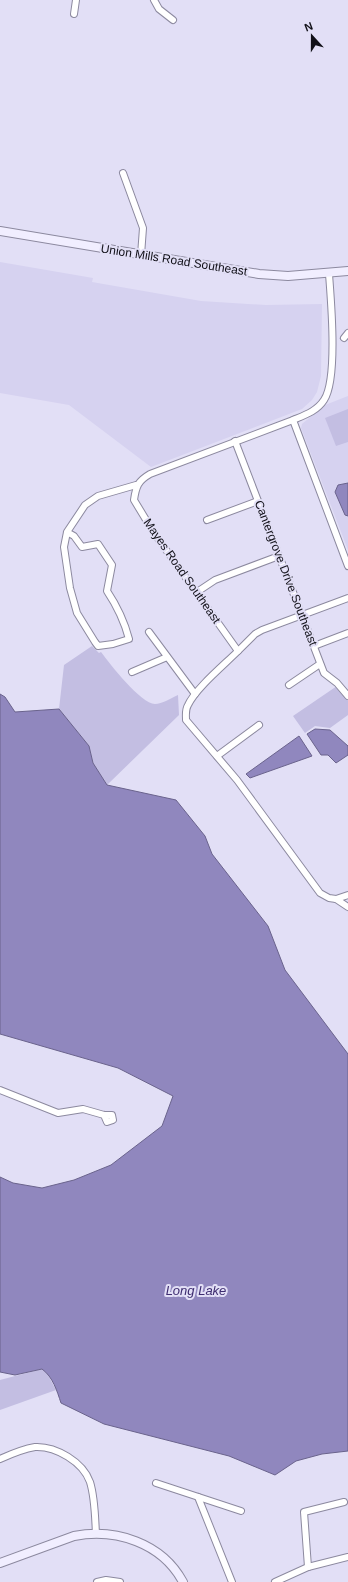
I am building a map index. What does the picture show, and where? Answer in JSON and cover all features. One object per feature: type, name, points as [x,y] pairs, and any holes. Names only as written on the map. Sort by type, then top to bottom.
[{"type":"street","points":[[74,14],[76,0]]},
{"type":"street","points":[[154,1],[159,9],[173,20]]},
{"type":"street","points":[[122,173],[143,228],[141,255]]},
{"type":"street","name":"Union Mills Road Southeast","points":[[0,231],[259,274],[288,276],[329,274],[348,271]]},
{"type":"street","points":[[67,532],[74,536],[82,547],[98,544],[112,565],[106,591],[124,621],[129,639],[113,644],[98,646],[77,613],[70,588],[64,547],[67,532],[85,505],[98,496],[136,485],[150,474],[293,420],[310,413],[319,406],[329,389],[332,337],[329,274]]},
{"type":"street","points":[[293,420],[348,566]]},
{"type":"street","name":"Cantergrove Drive Southeast","points":[[235,441],[320,664],[324,673],[337,683],[348,696]]},
{"type":"street","name":"Mayes Road Southeast","points":[[136,485],[134,500],[136,505],[238,652]]},
{"type":"street","points":[[207,520],[258,501]]},
{"type":"street","points":[[197,592],[215,580],[279,556]]},
{"type":"street","points":[[348,598],[262,630],[255,634],[195,694],[185,712],[186,720],[217,756],[314,886],[320,893],[329,898],[336,899],[348,907]]},
{"type":"street","points":[[149,632],[195,694]]},
{"type":"street","points":[[314,646],[348,633]]},
{"type":"street","points":[[132,672],[168,657]]},
{"type":"street","points":[[289,685],[320,664]]},
{"type":"street","points":[[217,756],[259,725]]},
{"type":"street","points":[[336,899],[348,895]]},
{"type":"street","points":[[0,1090],[58,1113],[83,1108],[104,1115]]},
{"type":"street","points":[[0,1459],[26,1449],[43,1447],[59,1453],[79,1465],[89,1481],[96,1534]]},
{"type":"street","points":[[156,1483],[241,1511]]},
{"type":"street","points":[[198,1497],[232,1582]]},
{"type":"street","points":[[308,1567],[304,1512],[344,1502]]},
{"type":"street","points":[[0,1563],[61,1540],[85,1534],[121,1536],[144,1544],[165,1559],[183,1582]]},
{"type":"street","points":[[275,1582],[308,1567],[348,1557]]},
{"type":"street","points":[[97,1582],[106,1580],[120,1582]]},
{"type":"shaded area","points":[[0,262],[93,278],[92,282],[201,301],[266,305],[322,304],[321,376],[317,392],[312,400],[302,409],[151,467],[69,405],[0,393]]},
{"type":"shaded area","points":[[348,396],[348,550],[301,428],[302,424],[325,405]]},
{"type":"shaded area","points":[[348,409],[348,442],[336,446],[325,418]]},
{"type":"shaded area","points":[[92,646],[99,653],[101,652],[118,674],[134,691],[149,702],[158,704],[178,695],[179,715],[107,785],[93,763],[89,746],[59,709],[64,665]]},
{"type":"shaded area","points":[[337,686],[348,701],[348,715],[330,728],[315,726],[305,733],[293,716]]},
{"type":"shaded area","points":[[42,1369],[47,1373],[56,1390],[0,1410],[0,1380]]},
{"type":"water","points":[[348,483],[348,516],[345,515],[335,492],[338,485]]},
{"type":"water","name":"Long Lake","points":[[0,694],[5,697],[15,712],[59,709],[89,746],[93,763],[107,785],[176,800],[205,836],[212,854],[268,926],[285,970],[348,1054],[348,1451],[322,1454],[296,1461],[275,1475],[229,1456],[104,1424],[61,1403],[52,1380],[42,1369],[15,1375],[0,1372],[0,1177],[13,1183],[42,1188],[74,1180],[111,1165],[162,1126],[173,1096],[118,1068],[0,1034]]},
{"type":"water","points":[[315,729],[330,730],[348,746],[348,755],[336,763],[328,755],[321,755],[307,734]]},
{"type":"water","points":[[299,736],[312,756],[250,778],[246,774]]}]
